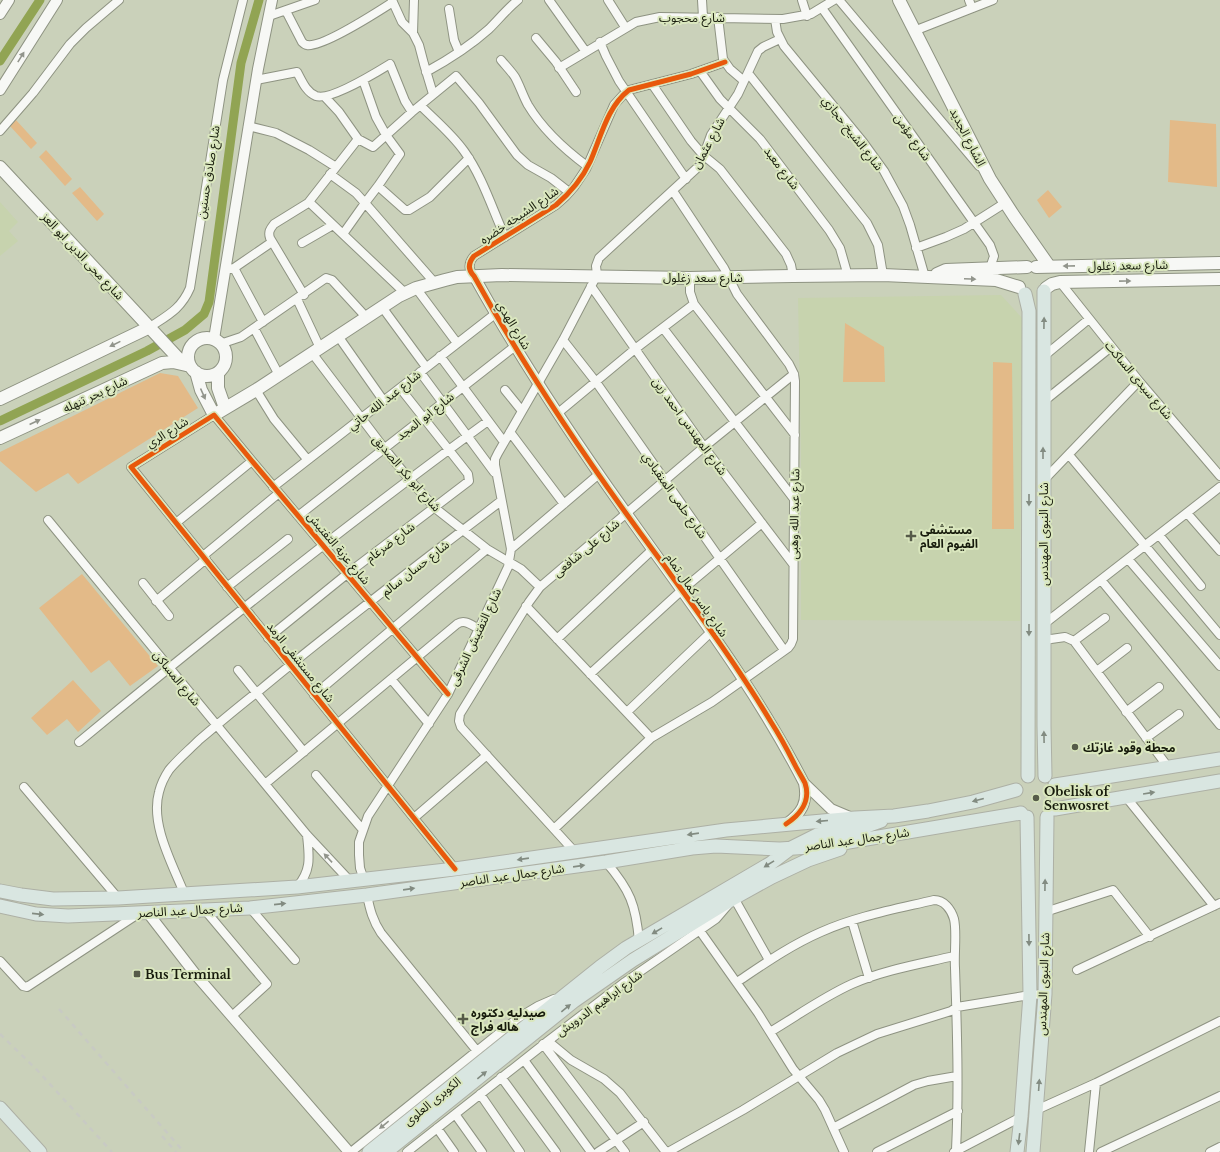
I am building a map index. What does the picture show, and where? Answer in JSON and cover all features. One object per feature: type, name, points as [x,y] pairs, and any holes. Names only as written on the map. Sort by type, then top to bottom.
[{"type":"main road","name":"الشارع الجديد","points":[[899,0],[990,179],[1049,266]]},
{"type":"main road","name":"شارع محى الدين ابو العز","points":[[0,167],[178,358],[193,369]]},
{"type":"main road","points":[[1219,263],[1219,279]]},
{"type":"main road","name":"شارع سعد زغلول","points":[[928,277],[946,270],[1049,266],[1219,263]]},
{"type":"main road","points":[[1032,267],[1043,270],[1047,277],[1045,290],[1037,295],[1028,295],[1022,290],[1018,282],[1020,273],[1032,267]]},
{"type":"main road","name":"شارع سعد زغلول","points":[[474,276],[594,281],[793,276],[928,277],[996,280],[1022,290]]},
{"type":"main road","name":"شارع الري","points":[[214,415],[256,390],[405,293],[434,282],[457,277],[474,276]]},
{"type":"main road","name":"شارع سعد زغلول","points":[[1045,290],[1052,284],[1060,282],[1219,279]]},
{"type":"main road","name":"شارع النبوى المهندس","points":[[1022,290],[1029,311],[1028,776]]},
{"type":"main road","name":"شارع النبوى المهندس","points":[[1045,290],[1043,357],[1045,776]]},
{"type":"main road","points":[[0,399],[154,331]]},
{"type":"main road","points":[[162,363],[166,354],[167,345],[181,348],[201,339],[207,338],[217,341],[224,348],[226,359],[222,369],[218,373],[207,376],[193,369]]},
{"type":"main road","points":[[195,343],[191,348],[189,361],[214,415]]},
{"type":"main road","name":"شارع بحر تنهله","points":[[0,438],[162,363],[180,363],[193,369]]},
{"type":"main road","points":[[218,373],[218,388],[225,408]]},
{"type":"main road","points":[[1029,378],[1043,378]]},
{"type":"main road","points":[[1029,398],[1043,400]]},
{"type":"main road","points":[[1029,583],[1043,585]]},
{"type":"main road","points":[[1055,785],[1220,759]]},
{"type":"main road","points":[[1051,813],[1059,797],[1055,785],[1045,776],[1028,776],[1021,782],[1016,790],[1015,802],[1024,815],[1034,819],[1051,813],[1126,797],[1220,781]]},
{"type":"main road","name":"شارع جمال عبد الناصر","points":[[0,891],[53,899],[118,898],[297,887],[455,869],[726,830],[855,818],[894,816],[973,802],[1016,790]]},
{"type":"main road","points":[[928,811],[934,818],[934,823],[931,828]]},
{"type":"main road","name":"شارع النبوى المهندس","points":[[1033,1152],[1045,994],[1045,912],[1051,813]]},
{"type":"main road","name":"شارع النبوى المهندس","points":[[1017,1152],[1030,995],[1024,815]]},
{"type":"main road","name":"شارع جمال عبد الناصر","points":[[0,906],[19,911],[53,915],[250,908],[367,895],[606,862],[692,848],[716,846],[791,848],[824,846],[931,828],[1024,815]]},
{"type":"main road","points":[[499,1054],[562,996],[605,963],[639,941],[771,863],[804,840],[817,835],[867,826],[894,816]]},
{"type":"main road","name":"شارع ابراهيم الدرويش","points":[[499,1054],[591,988],[655,946],[734,898],[772,877],[808,860],[876,837]]},
{"type":"main road","name":"الكوبرى العلوى","points":[[368,1152],[499,1054]]},
{"type":"main road","name":"الكوبرى العلوى","points":[[386,1152],[499,1054]]},
{"type":"main road","points":[[0,1108],[36,1151]]},
{"type":"street","points":[[0,14],[9,0]]},
{"type":"street","points":[[0,90],[57,0]]},
{"type":"street","points":[[0,130],[22,105],[70,44],[86,28],[119,0]]},
{"type":"street","name":"شارع صادق حسنين","points":[[154,331],[180,307],[186,299],[190,288],[223,80],[243,0]]},
{"type":"street","points":[[272,0],[248,126],[230,269],[217,341],[238,338],[324,280],[330,279],[366,317]]},
{"type":"street","points":[[269,16],[315,0]]},
{"type":"street","points":[[413,33],[414,0]]},
{"type":"street","points":[[426,72],[459,52],[489,28],[518,0]]},
{"type":"street","points":[[549,0],[586,52]]},
{"type":"street","points":[[608,0],[626,27]]},
{"type":"street","points":[[702,0],[703,17]]},
{"type":"street","points":[[802,0],[807,16]]},
{"type":"street","name":"شارع محجوب","points":[[559,68],[626,27],[636,22],[651,18],[703,17],[775,20],[807,16],[834,0]]},
{"type":"street","points":[[839,0],[990,179]]},
{"type":"street","points":[[914,31],[971,4],[993,0]]},
{"type":"street","points":[[286,11],[302,42],[306,45],[310,45],[346,30],[392,1],[402,22],[413,33],[420,45],[433,94]]},
{"type":"street","name":"شارع مؤمن","points":[[822,8],[992,248],[993,260],[990,268]]},
{"type":"street","points":[[449,9],[454,40],[459,52]]},
{"type":"street","points":[[718,18],[722,54],[725,62],[730,69],[746,77],[867,223],[878,245],[883,276]]},
{"type":"street","name":"شارع الشيخ حجازي","points":[[775,20],[780,39],[789,53],[863,142],[884,171],[910,225],[916,248],[928,277]]},
{"type":"street","points":[[536,38],[576,92]]},
{"type":"street","name":"شارع عثمان","points":[[496,474],[495,459],[563,340],[594,281],[596,266],[599,258],[697,168],[711,135],[734,101],[758,51],[760,48],[780,39]]},
{"type":"street","points":[[600,42],[612,70],[686,179]]},
{"type":"street","points":[[502,60],[515,78],[528,104],[538,119],[566,150],[588,166]]},
{"type":"street","points":[[626,92],[700,71],[725,62]]},
{"type":"street","points":[[256,80],[297,72],[308,91],[315,96],[325,97],[339,92],[390,64],[402,96],[412,112]]},
{"type":"street","name":"شارع معبد","points":[[700,71],[720,99],[760,139],[829,230],[840,248],[848,276]]},
{"type":"street","points":[[325,97],[340,112],[358,139],[373,148],[412,112],[456,76],[479,103],[518,155],[528,165],[551,178],[569,192]]},
{"type":"street","points":[[343,234],[400,154],[386,135],[376,117],[362,80]]},
{"type":"street","points":[[652,84],[691,141],[703,155],[720,169],[786,254],[791,265],[793,276]]},
{"type":"street","name":"شارع الشيخه خضره","points":[[474,276],[470,268],[472,259],[556,205],[569,192],[588,166],[614,105],[626,92]]},
{"type":"street","points":[[421,106],[456,142],[469,158],[505,237]]},
{"type":"street","points":[[248,126],[276,133],[309,150],[336,167]]},
{"type":"street","points":[[230,269],[272,242],[269,233],[270,228],[309,202],[358,139]]},
{"type":"street","points":[[378,186],[405,210],[408,210],[430,197],[469,158]]},
{"type":"street","points":[[330,174],[356,193],[434,282]]},
{"type":"street","points":[[673,191],[724,268],[737,294],[789,364],[794,374]]},
{"type":"street","points":[[309,202],[405,293]]},
{"type":"street","points":[[916,248],[946,237],[974,223],[1005,203]]},
{"type":"street","points":[[302,244],[333,224]]},
{"type":"street","name":"شارع ابو بكر الصديق","points":[[272,242],[300,297],[316,351],[384,448],[435,508],[462,531],[487,549],[521,569],[540,587]]},
{"type":"street","points":[[1032,267],[1037,262],[1039,255],[1037,248]]},
{"type":"street","points":[[230,269],[262,322]]},
{"type":"street","name":"شارع الهدي","points":[[474,276],[514,347],[538,384]]},
{"type":"street","points":[[690,278],[690,292],[694,304],[795,436]]},
{"type":"street","name":"شارع المهندس احمد زين","points":[[594,281],[635,349],[704,447],[793,564]]},
{"type":"street","name":"شارع سيدى الساكت","points":[[1060,282],[1139,381],[1220,476]]},
{"type":"street","points":[[416,288],[457,343]]},
{"type":"street","points":[[558,413],[635,349],[694,304]]},
{"type":"street","points":[[382,307],[423,369],[443,403],[496,474],[511,549],[599,474]]},
{"type":"street","name":"شارع عبد الله حاتي","points":[[156,600],[204,558],[307,459],[495,314]]},
{"type":"street","points":[[1043,357],[1089,319]]},
{"type":"street","points":[[254,328],[279,375]]},
{"type":"street","points":[[663,328],[794,499]]},
{"type":"street","points":[[338,336],[383,400]]},
{"type":"street","name":"شارع حلمى المنقبادي","points":[[563,340],[596,382],[784,650]]},
{"type":"street","name":"شارع ابو المجد","points":[[298,516],[514,347]]},
{"type":"street","points":[[1043,400],[1111,347]]},
{"type":"street","points":[[440,356],[504,442]]},
{"type":"street","name":"شارع على شافعى","points":[[487,755],[461,727],[459,721],[460,714],[526,606],[540,587],[627,514],[664,480],[794,374]]},
{"type":"street","name":"شارع عبد الله وهبى","points":[[784,650],[791,644],[793,639],[795,436],[794,374]]},
{"type":"street","points":[[1043,481],[1139,381]]},
{"type":"street","name":"شارع ياسر كمال تمام","points":[[538,384],[652,550],[711,632],[776,730],[804,783],[806,796],[802,810],[797,816],[786,824]]},
{"type":"street","points":[[400,388],[448,450]]},
{"type":"street","points":[[256,390],[278,424],[307,459]]},
{"type":"street","points":[[505,390],[522,411]]},
{"type":"street","name":"شارع عزبة التفتيش","points":[[214,415],[448,694]]},
{"type":"street","name":"شارع الري","points":[[131,467],[214,415]]},
{"type":"street","points":[[79,742],[169,667],[323,545],[488,421]]},
{"type":"street","points":[[510,432],[564,504]]},
{"type":"street","name":"شارع ضرغام","points":[[268,638],[347,574],[467,483],[469,479],[468,474],[448,450]]},
{"type":"street","points":[[1069,455],[1220,635]]},
{"type":"street","points":[[176,523],[252,461]]},
{"type":"street","name":"شارع مستشفى الرمد","points":[[131,467],[455,869]]},
{"type":"street","points":[[1044,624],[1220,487]]},
{"type":"street","name":"شارع حسان سالم","points":[[184,893],[158,825],[156,814],[159,791],[169,770],[184,754],[217,725],[290,665],[501,501]]},
{"type":"street","points":[[1187,513],[1220,551]]},
{"type":"street","name":"شارع المساكن","points":[[48,520],[307,835],[350,881]]},
{"type":"street","points":[[590,674],[682,590],[762,523]]},
{"type":"street","points":[[1159,535],[1201,586]]},
{"type":"street","points":[[227,587],[288,539]]},
{"type":"street","points":[[314,695],[487,549]]},
{"type":"street","name":"شارع التفتيش الشرقى","points":[[364,880],[358,855],[359,842],[373,806],[448,694],[505,573],[511,549]]},
{"type":"street","points":[[557,639],[652,550]]},
{"type":"street","points":[[1128,559],[1220,666]]},
{"type":"street","points":[[1101,580],[1220,725]]},
{"type":"street","points":[[143,583],[169,616]]},
{"type":"street","points":[[526,606],[651,738]]},
{"type":"street","points":[[1074,641],[1105,618]]},
{"type":"street","points":[[265,784],[459,623],[466,622],[479,629]]},
{"type":"street","points":[[626,712],[711,632]]},
{"type":"street","points":[[1044,640],[1065,637],[1074,641],[1168,767]]},
{"type":"street","points":[[1097,671],[1126,648]]},
{"type":"street","points":[[554,829],[651,738],[706,706],[784,650]]},
{"type":"street","points":[[238,670],[304,752]]},
{"type":"street","points":[[391,679],[429,724]]},
{"type":"street","points":[[1126,712],[1159,687]]},
{"type":"street","points":[[1146,738],[1179,714]]},
{"type":"street","points":[[414,818],[487,755],[574,851]]},
{"type":"street","points":[[316,775],[363,830]]},
{"type":"street","name":"شارع ياسر كمال تمام","points":[[804,783],[832,809],[855,818]]},
{"type":"street","points":[[24,787],[118,898]]},
{"type":"street","points":[[1077,970],[1150,937],[1217,904],[1126,797]]},
{"type":"street","points":[[297,887],[306,875],[308,868],[309,861],[307,835]]},
{"type":"street","points":[[606,862],[620,879],[631,898],[637,919],[639,941]]},
{"type":"street","points":[[1045,912],[1113,890],[1150,937]]},
{"type":"street","points":[[367,895],[370,913],[381,933],[477,1051]]},
{"type":"street","points":[[734,898],[769,960]]},
{"type":"street","name":"شارع ابراهيم الدرويش","points":[[407,1152],[416,1149],[438,1128],[480,1094],[625,982],[716,919],[734,898]]},
{"type":"street","points":[[737,982],[769,960],[822,932],[852,920],[934,900],[939,900],[944,903],[949,908],[954,920],[958,1111],[954,1151]]},
{"type":"street","points":[[250,908],[295,960]]},
{"type":"street","points":[[204,909],[267,984],[232,1016]]},
{"type":"street","points":[[0,961],[21,985],[27,987],[143,913],[350,1152],[525,1014],[562,996]]},
{"type":"street","points":[[852,920],[869,978]]},
{"type":"street","points":[[700,931],[737,982],[799,1077],[819,1100],[844,1152]]},
{"type":"street","points":[[770,1032],[836,992],[869,978],[954,956]]},
{"type":"street","points":[[546,1042],[571,1060],[613,1086],[667,1152],[799,1077],[837,1053],[877,1034],[951,1011],[956,1008],[1030,995],[1045,994]]},
{"type":"street","points":[[954,1151],[1037,1109],[1096,1083],[1220,1021]]},
{"type":"street","points":[[546,1042],[625,1152]]},
{"type":"street","points":[[524,1060],[591,1152]]},
{"type":"street","points":[[833,1128],[914,1085],[928,1080],[957,1076]]},
{"type":"street","points":[[502,1077],[556,1152]]},
{"type":"street","points":[[1089,1152],[1096,1083]]},
{"type":"street","points":[[480,1094],[520,1152]]},
{"type":"street","points":[[1101,1152],[1220,1096]]},
{"type":"street","points":[[877,1152],[958,1111]]},
{"type":"street","points":[[456,1114],[482,1152]]},
{"type":"street","points":[[598,1152],[644,1122]]},
{"type":"street","points":[[438,1128],[454,1152]]},
{"type":"street","points":[[1210,1152],[1220,1147]]},
{"type":"shaded area","points":[[16,120],[37,143],[31,149],[10,126]]},
{"type":"shaded area","points":[[1170,120],[1216,124],[1217,187],[1168,182]]},
{"type":"shaded area","points":[[46,150],[72,179],[65,186],[39,157]]},
{"type":"shaded area","points":[[80,187],[104,214],[97,221],[72,193]]},
{"type":"shaded area","points":[[1048,190],[1062,207],[1049,218],[1037,200]]},
{"type":"shaded area","points":[[0,202],[18,222],[9,231],[18,241],[0,256]]},
{"type":"shaded area","name":"مستشفى الفيوم العام","points":[[1001,295],[1022,318],[1020,621],[801,620],[801,453],[798,298]]},
{"type":"shaded area","points":[[845,323],[884,347],[885,382],[843,382]]},
{"type":"shaded area","points":[[993,362],[1012,363],[1014,529],[992,529]]},
{"type":"shaded area","points":[[160,373],[178,376],[198,408],[78,484],[68,473],[36,492],[0,461],[0,452]]},
{"type":"shaded area","points":[[82,574],[158,666],[130,686],[109,660],[91,673],[39,608]]},
{"type":"shaded area","points":[[73,680],[101,711],[78,732],[67,719],[47,735],[31,718]]},
{"type":"waterway","points":[[0,61],[40,0]]},
{"type":"waterway","points":[[0,421],[147,351],[185,330],[204,314],[209,302],[241,63],[259,0]]},
{"type":"railway","points":[[59,1009],[184,1152]]},
{"type":"railway","points":[[0,1034],[37,1070],[112,1152]]},
{"type":"railway","points":[[162,1136],[176,1152]]},
{"type":"cycle path","points":[[725,62],[691,74],[629,90],[615,105],[605,123],[590,162],[571,191],[556,205],[474,256],[470,266],[471,271],[516,349],[561,420],[731,659],[781,738],[805,783],[807,796],[800,812],[786,824]]},
{"type":"cycle path","points":[[448,694],[214,415],[131,467],[455,869]]},
{"type":"place","name":"مستشفى الفيوم العام","points":[[911,536]]},
{"type":"place","name":"محطة وقود غازتك","points":[[1075,747]]},
{"type":"place","name":"Obelisk of Senwosret","points":[[1036,798]]},
{"type":"place","name":"Bus Terminal","points":[[137,974]]},
{"type":"place","name":"صيدليه دكتوره هاله فراج","points":[[463,1019]]}]
